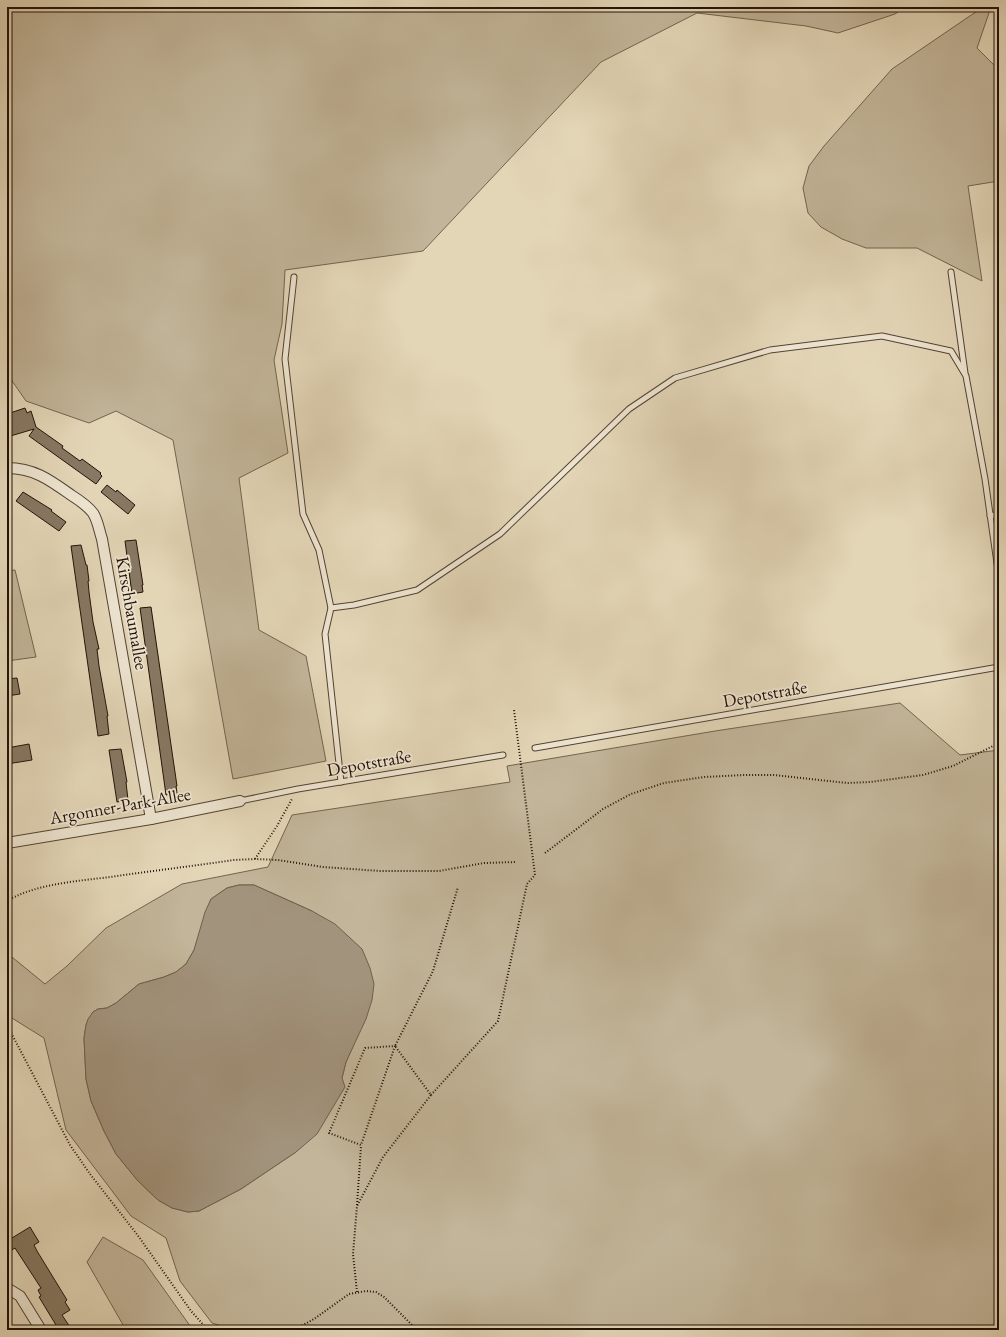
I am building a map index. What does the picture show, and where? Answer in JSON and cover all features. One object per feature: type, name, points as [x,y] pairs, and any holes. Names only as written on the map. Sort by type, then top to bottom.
[{"type":"street","name":"Kirschbaumallee","points":[[7,468],[27,470],[37,473],[51,481],[87,506],[96,520],[102,539],[151,819]]},
{"type":"street","name":"Argonner-Park-Allee","points":[[7,843],[151,819],[240,801]]},
{"type":"street","points":[[7,1288],[20,1296],[41,1330]]},
{"type":"lane","points":[[951,272],[966,376],[985,479],[999,577]]},
{"type":"lane","points":[[294,277],[285,359],[303,514],[319,550],[331,608],[325,634],[341,782]]},
{"type":"lane","points":[[331,608],[354,605],[417,590],[500,534],[629,409],[675,378],[770,350],[882,336],[951,351],[966,376]]},
{"type":"lane","points":[[990,516],[999,514]]},
{"type":"lane","name":"Depotstraße","points":[[535,748],[999,667]]},
{"type":"lane","name":"Depotstraße","points":[[240,801],[298,789],[503,755]]},
{"type":"path","points":[[357,1206],[383,1157],[431,1095],[498,1021],[526,884],[535,875],[514,710]]},
{"type":"path","points":[[545,853],[603,809],[631,794],[664,783],[704,777],[744,775],[774,775],[847,783],[870,782],[923,775],[953,766],[999,743]]},
{"type":"path","points":[[255,859],[277,826],[298,789]]},
{"type":"path","points":[[7,901],[21,893],[40,887],[234,860],[278,860],[323,867],[380,871],[439,871],[484,863],[516,862]]},
{"type":"path","points":[[357,1292],[353,1254],[361,1145],[395,1046],[433,971],[458,887]]},
{"type":"path","points":[[7,1025],[56,1121],[74,1151],[139,1237],[191,1312],[208,1330]]},
{"type":"path","points":[[395,1046],[431,1095]]},
{"type":"path","points":[[361,1145],[329,1133],[365,1048],[395,1046]]},
{"type":"path","points":[[294,1330],[314,1319],[349,1294],[371,1291],[384,1297],[417,1330]]},
{"type":"shaded area","points":[[7,7],[905,7],[895,14],[838,33],[806,26],[697,13],[601,62],[423,251],[285,270],[282,324],[274,360],[288,453],[239,478],[259,630],[306,656],[326,761],[233,779],[173,440],[116,411],[89,423],[26,401],[7,375]]},
{"type":"shaded area","points":[[983,7],[991,7],[977,48],[999,70],[999,181],[968,186],[982,281],[917,248],[866,248],[842,239],[821,227],[808,213],[803,188],[809,166],[824,146],[892,69]]},
{"type":"shaded area","points":[[15,570],[36,657],[7,661],[7,571]]},
{"type":"shaded area","points":[[900,703],[960,755],[999,750],[999,1330],[231,1330],[212,1323],[180,1281],[166,1238],[131,1216],[66,1130],[44,1038],[7,1015],[7,953],[45,984],[67,966],[106,928],[182,884],[268,867],[292,815],[510,782],[507,766],[715,731]],"holes":[[[239,885],[254,885],[312,911],[354,1044],[346,1062],[342,1078],[296,1152],[241,1189],[199,1211],[188,1212],[172,1208],[158,1200],[138,1181],[116,1154],[91,1101],[86,1079],[84,1038],[86,1025],[93,1012],[98,1009],[107,1008],[116,1003],[139,984],[176,972],[186,964],[194,950],[211,899],[227,888]]]},
{"type":"shaded area","points":[[239,885],[254,885],[312,911],[335,924],[362,949],[370,968],[374,984],[372,1000],[366,1019],[346,1062],[342,1078],[345,1087],[317,1134],[296,1152],[241,1189],[199,1211],[188,1212],[172,1208],[158,1200],[138,1181],[116,1154],[91,1101],[86,1079],[84,1038],[86,1025],[93,1012],[98,1009],[107,1008],[116,1003],[139,984],[176,972],[186,964],[194,950],[205,912],[211,899],[227,888]]},
{"type":"shaded area","points":[[103,1237],[143,1260],[193,1330],[126,1330],[87,1262]]},
{"type":"building","points":[[25,408],[27,413],[31,411],[36,427],[63,446],[62,448],[80,461],[82,459],[101,473],[100,474],[102,476],[96,484],[29,436],[34,429],[7,437],[7,414]]},
{"type":"building","points":[[107,485],[116,492],[117,490],[135,505],[128,514],[101,492]]},
{"type":"building","points":[[23,492],[52,510],[51,511],[66,522],[59,531],[16,501]]},
{"type":"building","points":[[136,540],[143,592],[132,594],[125,541]]},
{"type":"building","points":[[81,545],[87,565],[93,622],[99,649],[97,649],[99,666],[108,716],[109,734],[98,736],[71,546]]},
{"type":"building","points":[[151,607],[177,786],[177,793],[166,795],[140,608]]},
{"type":"building","points":[[17,678],[20,694],[7,696],[7,679]]},
{"type":"building","points":[[29,744],[32,760],[7,764],[7,748]]},
{"type":"building","points":[[121,749],[127,782],[128,800],[117,802],[109,750]]},
{"type":"building","points":[[30,1227],[39,1242],[34,1245],[37,1251],[67,1300],[65,1302],[70,1310],[62,1315],[72,1330],[59,1330],[39,1297],[41,1296],[38,1290],[41,1288],[15,1248],[7,1253],[7,1241]]}]
